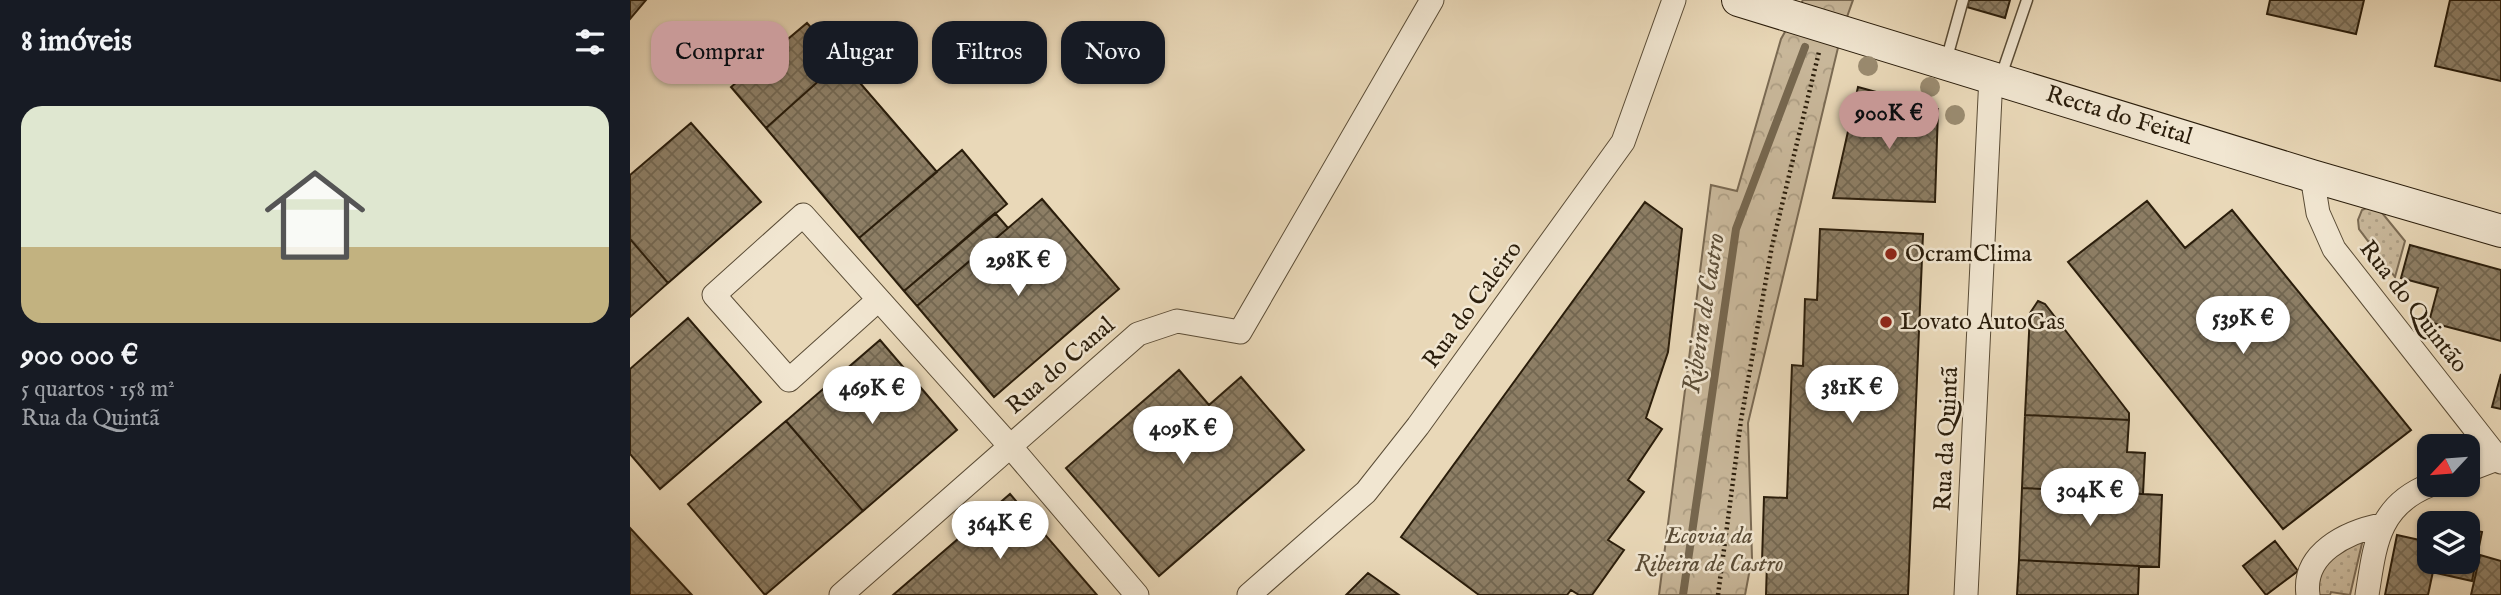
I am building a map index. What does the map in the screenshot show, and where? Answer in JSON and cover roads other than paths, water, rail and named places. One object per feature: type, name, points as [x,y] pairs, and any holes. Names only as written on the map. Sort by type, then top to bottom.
[{"type":"street","name":"Rua do Canal","points":[[841,595],[1138,334],[1177,321],[1240,332],[1432,0]]},
{"type":"street","name":"Rua do Caleiro","points":[[1249,595],[1367,492],[1616,153],[1623,142],[1674,0]]},
{"type":"street","name":"Recta do Feital","points":[[1738,0],[2312,176],[2501,231]]},
{"type":"street","name":"Rua da Quintã","points":[[1966,595],[1996,78]]},
{"type":"street","name":"Rua do Quintão","points":[[2312,176],[2318,213],[2334,249],[2499,461],[2480,467]]},
{"type":"street","points":[[877,301],[789,380],[714,295],[803,215],[877,301],[1010,446],[1137,595]]},
{"type":"street","points":[[2367,595],[2381,525],[2393,509],[2417,493]]},
{"type":"street","points":[[2308,595],[2306,583],[2321,552],[2354,531],[2381,525]]},
{"type":"lane","points":[[1946,62],[1963,0]]},
{"type":"lane","points":[[1996,78],[2027,0]]},
{"type":"waterway","name":"Ribeira de Castro","points":[[1683,595],[1736,229],[1805,47]]},
{"type":"place","name":"OcramClima","points":[[1891,254]]},
{"type":"place","name":"Lovato AutoGas","points":[[1886,322]]},
{"type":"park label","name":"Ecovia da Ribeira de Castro","points":[[1709,550]]}]
